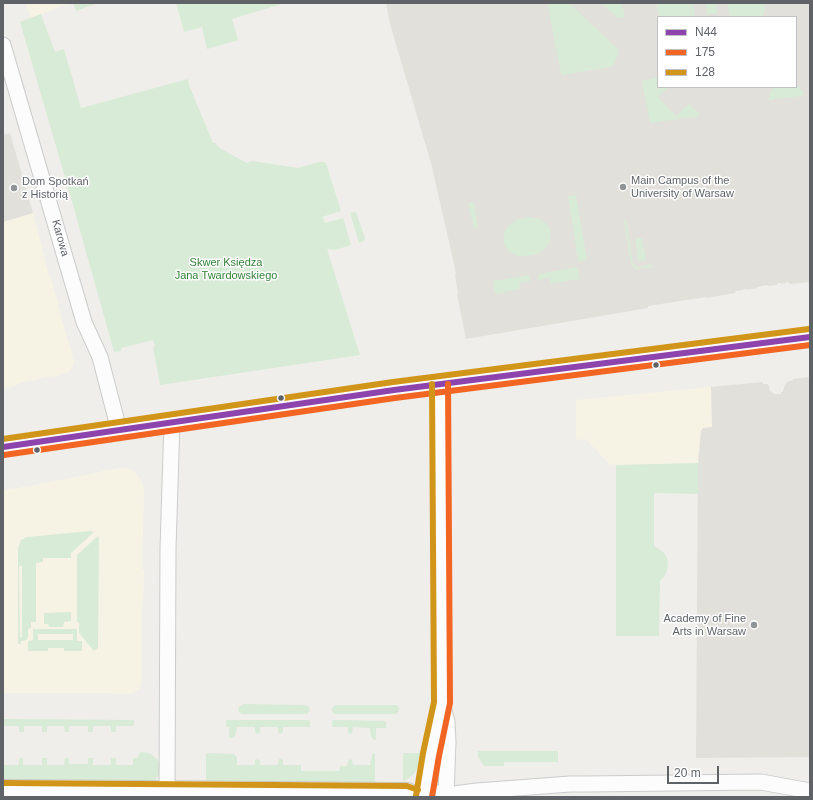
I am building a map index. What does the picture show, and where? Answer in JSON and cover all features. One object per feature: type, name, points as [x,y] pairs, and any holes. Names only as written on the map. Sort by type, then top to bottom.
[{"type":"street","name":"Karowa","points":[[3,46],[84,322],[100,357],[119,430]]},
{"type":"street","points":[[3,447],[287,405],[810,336]]},
{"type":"street","points":[[424,797],[442,704],[440,384]]},
{"type":"street","points":[[168,792],[168,548],[172,422]]},
{"type":"street","points":[[442,704],[447,722],[448,742],[444,796],[570,784],[761,782],[810,791]]},
{"type":"street","points":[[3,791],[408,794],[415,797]]},
{"type":"shaded area","points":[[25,3],[71,3],[31,18]]},
{"type":"shaded area","name":"Main Campus of the University of Warsaw","points":[[386,3],[810,3],[810,282],[790,284],[788,282],[782,284],[777,283],[777,285],[767,285],[747,290],[738,290],[735,293],[648,306],[648,308],[466,339],[457,294],[454,264],[431,163],[390,24]]},
{"type":"shaded area","points":[[10,133],[33,213],[3,222],[3,135]]},
{"type":"shaded area","points":[[33,213],[74,363],[70,371],[66,373],[16,384],[16,386],[3,389],[3,222]]},
{"type":"shaded area","name":"Academy of Fine Arts in Warsaw","points":[[810,377],[810,757],[696,758],[698,463],[701,431],[703,428],[712,427],[711,387],[763,382],[763,384],[767,384],[769,386],[772,393],[781,394],[787,382],[793,379]]},
{"type":"shaded area","points":[[711,387],[712,427],[703,428],[701,431],[698,463],[609,464],[586,439],[576,440],[576,400]]},
{"type":"shaded area","points":[[119,468],[133,470],[140,478],[144,488],[142,680],[140,688],[135,692],[128,694],[3,694],[3,490]]},
{"type":"green space","points":[[73,3],[98,3],[76,11]]},
{"type":"green space","points":[[176,3],[285,3],[232,19],[238,40],[207,49],[202,27],[184,32]]},
{"type":"green space","points":[[550,3],[569,3],[619,50],[614,66],[563,75],[561,74],[548,7]]},
{"type":"green space","points":[[601,3],[622,3],[625,17],[618,18]]},
{"type":"green space","points":[[656,3],[693,3],[695,16],[659,16]]},
{"type":"green space","points":[[705,3],[716,3],[717,13],[707,15]]},
{"type":"green space","points":[[727,3],[764,3],[765,8],[763,16],[730,16]]},
{"type":"green space","name":"Skwer Księdza Jana Twardowskiego","points":[[41,14],[55,52],[64,49],[81,108],[188,79],[189,85],[213,143],[221,149],[247,163],[252,161],[298,168],[319,162],[326,163],[341,211],[322,217],[325,223],[343,218],[351,245],[335,250],[327,249],[360,355],[160,385],[153,340],[121,348],[121,351],[114,352],[20,22]]},
{"type":"green space","points":[[657,77],[657,88],[667,88],[658,97],[676,116],[689,104],[700,114],[699,116],[650,123],[642,81]]},
{"type":"green space","points":[[797,85],[804,95],[801,96],[768,100],[773,88],[797,88]]},
{"type":"green space","points":[[576,195],[587,260],[578,261],[568,196]]},
{"type":"green space","points":[[474,202],[478,228],[474,229],[468,203]]},
{"type":"green space","points":[[356,212],[365,238],[364,241],[359,243],[350,213]]},
{"type":"green space","points":[[528,217],[540,219],[547,224],[551,234],[550,240],[545,249],[537,254],[518,256],[508,251],[504,243],[504,233],[507,227],[515,221]]},
{"type":"green space","points":[[626,219],[633,263],[640,267],[652,264],[653,267],[635,269],[631,264],[624,220]]},
{"type":"green space","points":[[642,238],[646,260],[638,261],[635,239]]},
{"type":"green space","points":[[577,267],[580,281],[578,279],[551,284],[550,278],[539,280],[538,274]]},
{"type":"green space","points":[[529,275],[530,281],[519,283],[520,289],[495,294],[493,281]]},
{"type":"green space","points":[[698,463],[698,494],[654,493],[654,546],[664,553],[667,558],[668,565],[664,577],[660,581],[659,636],[616,636],[616,465]]},
{"type":"green space","points":[[90,531],[94,532],[71,553],[71,558],[43,558],[43,562],[36,563],[36,622],[31,622],[31,628],[28,629],[27,640],[21,641],[21,644],[18,644],[18,548],[21,540],[27,537]],"holes":[[[19,566],[22,566],[22,637],[20,637]]]},
{"type":"green space","points":[[98,536],[98,648],[94,651],[79,633],[79,622],[77,622],[77,555]]},
{"type":"green space","points":[[71,612],[71,621],[64,622],[63,627],[49,627],[48,624],[44,624],[44,613]]},
{"type":"green space","points":[[33,629],[77,629],[77,641],[82,641],[82,651],[64,651],[64,648],[48,648],[48,651],[28,651],[28,641],[33,640]],"holes":[[[38,634],[73,634],[73,640],[38,640]]]},
{"type":"green space","points":[[244,704],[305,705],[309,707],[310,710],[307,714],[242,714],[239,712],[238,708]]},
{"type":"green space","points":[[335,705],[397,705],[399,709],[396,714],[335,714],[332,712],[332,708]]},
{"type":"green space","points":[[3,719],[134,720],[134,726],[116,726],[116,732],[111,732],[111,726],[93,726],[93,732],[88,732],[88,726],[69,726],[69,732],[65,732],[64,726],[47,726],[47,732],[42,732],[42,726],[24,726],[24,732],[19,732],[19,726],[3,726]]},
{"type":"green space","points":[[226,720],[308,720],[310,721],[310,727],[283,727],[283,732],[281,734],[278,732],[278,727],[260,727],[260,733],[257,734],[255,732],[255,727],[237,727],[235,736],[229,738],[229,727],[226,727]]},
{"type":"green space","points":[[333,720],[386,721],[386,728],[376,728],[376,740],[374,740],[371,737],[370,728],[353,727],[352,733],[349,734],[348,727],[332,727]]},
{"type":"green space","points":[[478,751],[558,751],[558,762],[504,762],[504,766],[484,766],[478,757]]},
{"type":"green space","points":[[141,752],[151,754],[159,763],[159,774],[152,782],[3,783],[3,765],[19,765],[19,758],[23,758],[23,765],[42,765],[42,758],[47,758],[47,765],[64,765],[65,758],[69,758],[69,764],[88,764],[88,758],[93,758],[93,765],[111,765],[111,758],[116,758],[116,765],[133,765],[133,758],[138,758]]},
{"type":"green space","points":[[206,753],[233,754],[237,758],[237,765],[255,765],[255,760],[257,759],[260,761],[260,765],[278,765],[279,759],[281,759],[283,760],[283,765],[301,765],[301,771],[339,771],[340,766],[347,766],[349,759],[352,760],[353,765],[370,765],[372,755],[375,753],[375,784],[206,784]]},
{"type":"green space","points":[[403,753],[422,753],[422,755],[413,775],[403,782]]},
{"type":"transit line","name":"128","points":[[3,439],[393,382],[809,329]]},
{"type":"transit line","name":"N44","points":[[3,447],[394,390],[810,337]]},
{"type":"transit line","name":"175","points":[[4,455],[395,398],[810,345]]},
{"type":"transit line","name":"128","points":[[416,796],[423,753],[434,702],[432,384]]},
{"type":"transit line","name":"175","points":[[432,797],[450,703],[448,384]]},
{"type":"transit line","name":"128","points":[[3,783],[407,786],[418,790]]},
{"type":"place","name":"Main Campus of the University of Warsaw","points":[[623,187]]},
{"type":"place","name":"Dom Spotkań z Historią","points":[[14,188]]},
{"type":"place","name":"Academy of Fine Arts in Warsaw","points":[[754,625]]}]
